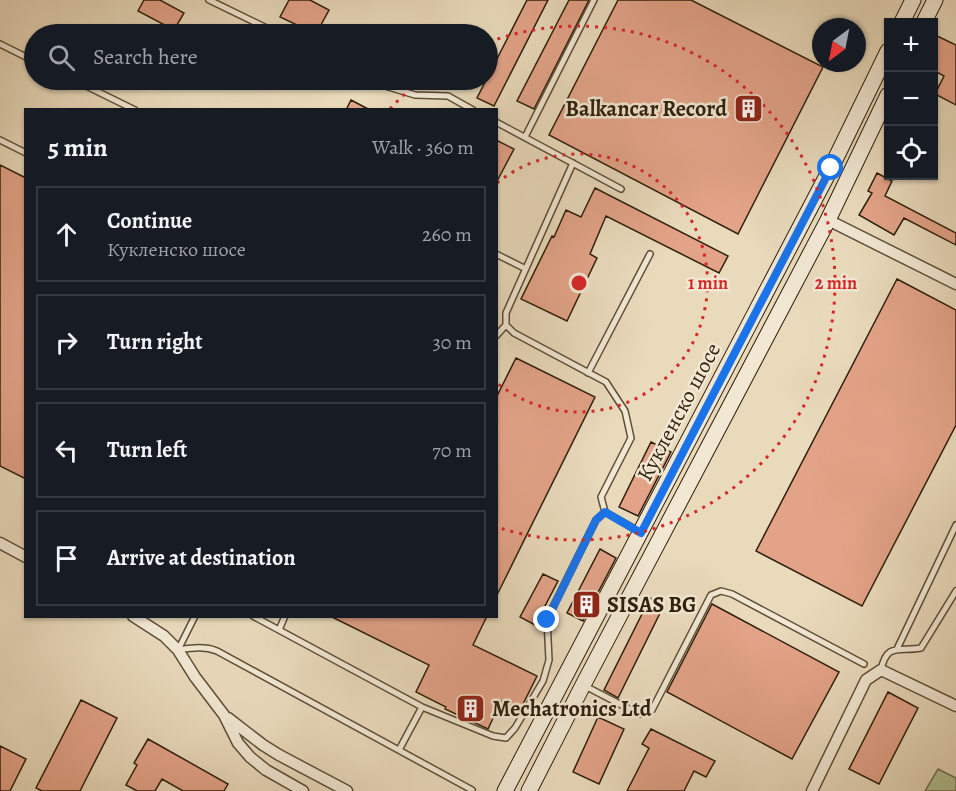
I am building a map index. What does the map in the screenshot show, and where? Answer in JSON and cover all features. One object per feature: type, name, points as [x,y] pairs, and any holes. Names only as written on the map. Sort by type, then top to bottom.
[{"type":"main road","points":[[904,18],[913,0]]},
{"type":"main road","points":[[926,18],[935,0]]},
{"type":"main road","name":"Кукленско шосе","points":[[505,791],[831,168],[884,59]]},
{"type":"main road","name":"Кукленско шосе","points":[[529,791],[828,220],[884,103]]},
{"type":"street","points":[[828,220],[956,284]]},
{"type":"street","points":[[0,543],[24,556]]},
{"type":"street","points":[[136,618],[164,636],[178,650],[195,678],[224,715],[238,743],[250,757],[266,770],[303,791]]},
{"type":"street","points":[[812,791],[866,680],[881,670],[956,706]]},
{"type":"street","points":[[224,715],[279,755],[347,791]]},
{"type":"lane","points":[[209,0],[258,24]]},
{"type":"lane","points":[[525,137],[594,0]]},
{"type":"lane","points":[[0,44],[24,56]]},
{"type":"lane","points":[[94,90],[131,108]]},
{"type":"lane","points":[[398,90],[415,95],[448,96],[469,108]]},
{"type":"lane","points":[[498,123],[621,189]]},
{"type":"lane","points":[[0,140],[24,152]]},
{"type":"lane","points":[[498,334],[506,325],[506,313],[573,163]]},
{"type":"lane","points":[[588,373],[650,254]]},
{"type":"lane","points":[[498,255],[526,269]]},
{"type":"lane","points":[[506,325],[514,333],[606,382],[625,411],[631,438],[601,497],[605,512],[641,533]]},
{"type":"lane","points":[[257,618],[422,707],[493,736],[506,738],[516,728],[543,681],[549,660],[547,620],[596,520],[605,512]]},
{"type":"lane","points":[[897,649],[956,525]]},
{"type":"lane","points":[[583,685],[639,714],[646,714],[652,710],[711,595],[721,591],[732,594],[864,664]]},
{"type":"lane","points":[[881,670],[887,653],[897,649],[921,648],[956,591]]},
{"type":"lane","points":[[178,650],[194,618]]},
{"type":"lane","points":[[279,630],[284,618]]},
{"type":"lane","points":[[178,650],[208,648],[217,651],[472,790]]},
{"type":"lane","points":[[399,750],[422,707]]},
{"type":"green space","points":[[938,769],[956,778],[956,791],[925,791]]},
{"type":"building","points":[[144,0],[160,0],[184,13],[178,24],[163,24],[138,11]]},
{"type":"building","points":[[289,0],[310,0],[329,10],[321,24],[295,24],[280,17]]},
{"type":"building","points":[[527,0],[548,0],[494,106],[477,98],[481,90],[498,90],[498,57]]},
{"type":"building","points":[[569,0],[589,0],[534,109],[517,101]]},
{"type":"building","points":[[618,0],[691,0],[812,61],[812,72],[820,72],[738,234],[549,135]]},
{"type":"building","points":[[938,36],[956,45],[956,105],[938,96],[938,88],[944,76],[938,73]]},
{"type":"building","points":[[351,100],[366,108],[347,108]]},
{"type":"building","points":[[498,141],[514,149],[498,179]]},
{"type":"building","points":[[0,165],[24,177],[24,478],[0,466]]},
{"type":"building","points":[[877,173],[884,177],[884,180],[892,181],[885,196],[956,233],[956,245],[904,218],[894,235],[859,215],[872,193],[868,191]]},
{"type":"building","points":[[595,188],[728,256],[719,273],[606,216],[590,254],[597,258],[567,321],[521,299],[566,210],[581,217]]},
{"type":"building","points":[[897,279],[956,310],[956,425],[862,606],[756,551]]},
{"type":"building","points":[[516,358],[595,397],[498,593],[498,394]]},
{"type":"building","points":[[651,442],[671,452],[638,516],[619,507]]},
{"type":"building","points":[[600,549],[616,558],[583,621],[567,613]]},
{"type":"building","points":[[543,574],[558,581],[535,625],[520,617]]},
{"type":"building","points":[[650,598],[664,605],[618,698],[604,690]]},
{"type":"building","points":[[712,604],[839,672],[792,759],[667,692]]},
{"type":"building","points":[[334,618],[486,618],[473,645],[537,676],[520,710],[501,701],[488,729],[445,709],[446,707],[416,692],[429,665]]},
{"type":"building","points":[[888,692],[918,708],[879,784],[849,769]]},
{"type":"building","points":[[81,700],[117,718],[80,791],[42,791],[36,788]]},
{"type":"building","points":[[598,717],[624,729],[599,784],[573,772]]},
{"type":"building","points":[[651,729],[715,761],[706,777],[694,771],[684,791],[627,791],[649,748],[642,744]]},
{"type":"building","points":[[148,739],[228,784],[224,791],[183,791],[162,779],[155,791],[137,791],[126,785],[137,765],[134,763]]},
{"type":"building","points":[[0,746],[26,759],[10,791],[0,791]]},
{"type":"place","name":"Balkancar Record","points":[[748,109]]},
{"type":"place","name":"SISAS BG","points":[[586,605]]},
{"type":"place","name":"Mechatronics Ltd","points":[[471,709]]},
{"type":"route","points":[[547,620],[596,520],[605,512],[641,533],[831,168]]}]
